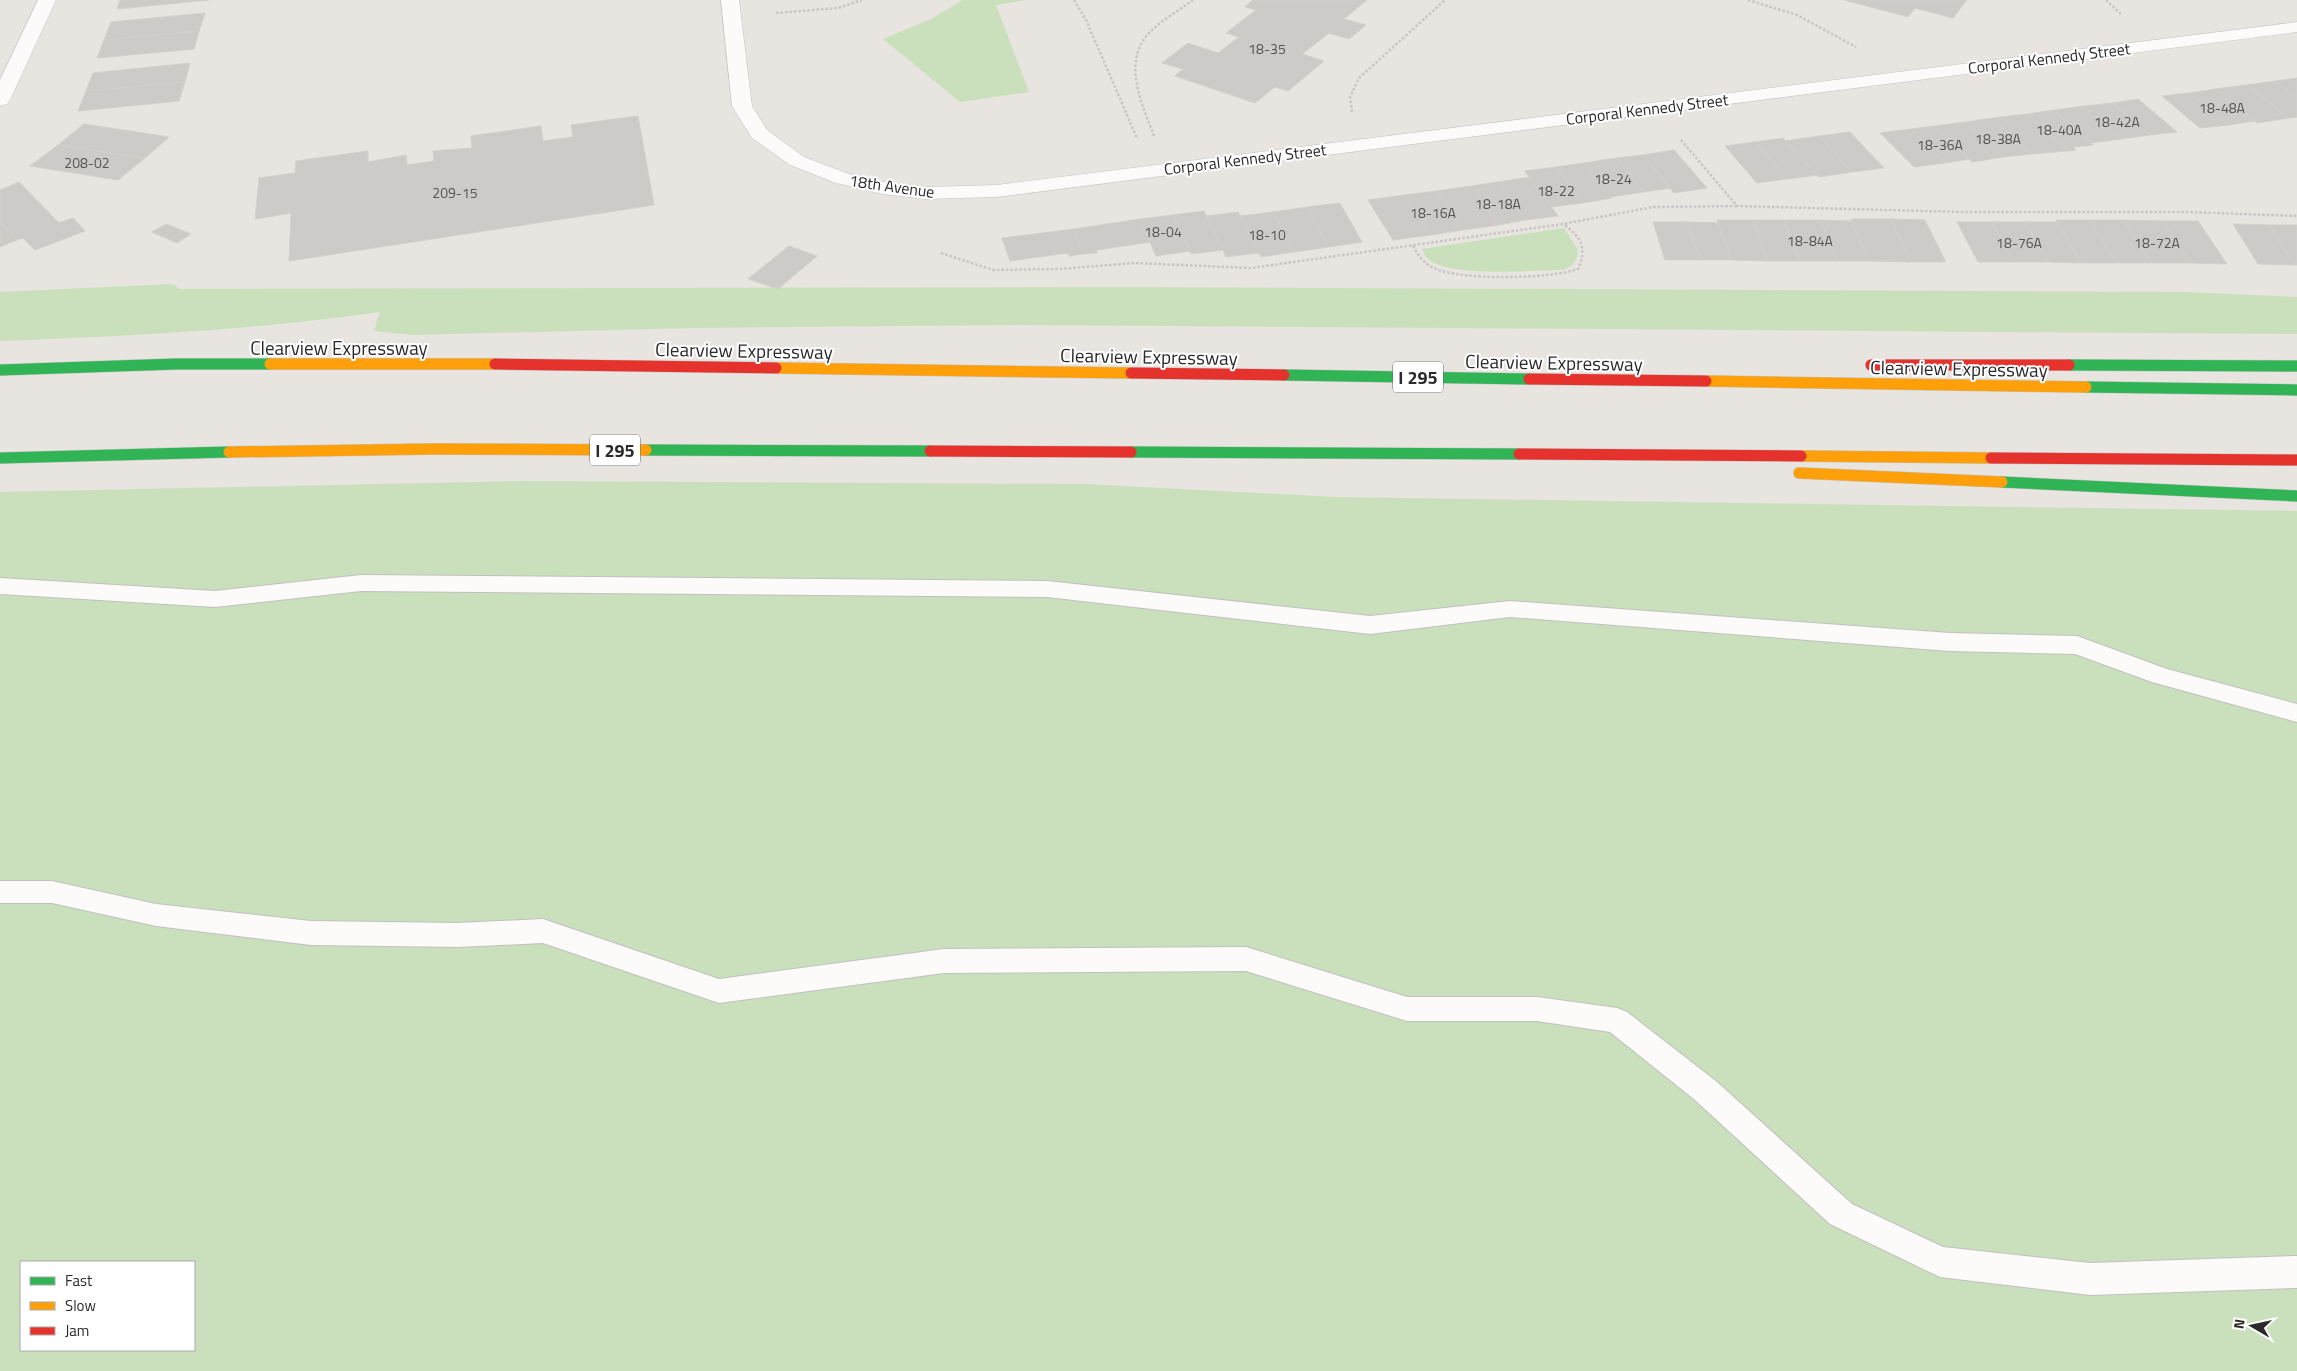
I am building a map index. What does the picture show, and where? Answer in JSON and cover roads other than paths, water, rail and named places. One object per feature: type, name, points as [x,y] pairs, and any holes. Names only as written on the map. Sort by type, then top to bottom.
[{"type":"highway","name":"Clearview Expressway","points":[[0,370],[176,364],[539,364],[2297,390]]},
{"type":"highway","points":[[539,364],[1414,365]]},
{"type":"highway","points":[[1861,366],[2297,366]]},
{"type":"highway","name":"I 295","points":[[0,458],[59,455],[433,449],[1230,452],[2297,460]]},
{"type":"highway","points":[[1230,452],[1625,466]]},
{"type":"highway","points":[[1783,472],[2297,496]]},
{"type":"street","points":[[0,100],[47,0]]},
{"type":"street","name":"18th Avenue","points":[[730,0],[742,106],[759,134],[797,161],[843,179],[883,188],[925,192],[997,191]]},
{"type":"street","name":"Corporal Kennedy Street","points":[[997,191],[2297,26]]},
{"type":"lane","points":[[0,586],[215,599],[361,583],[1047,589],[1370,625],[1510,608],[1950,642],[2077,644],[2161,676],[2297,713]]},
{"type":"lane","points":[[0,892],[52,892],[156,915],[312,933],[458,935],[543,930],[719,991],[944,961],[1246,959],[1408,1009],[1537,1009],[1617,1021],[1706,1091],[1841,1214],[1940,1262],[2090,1279],[2297,1272]]}]
